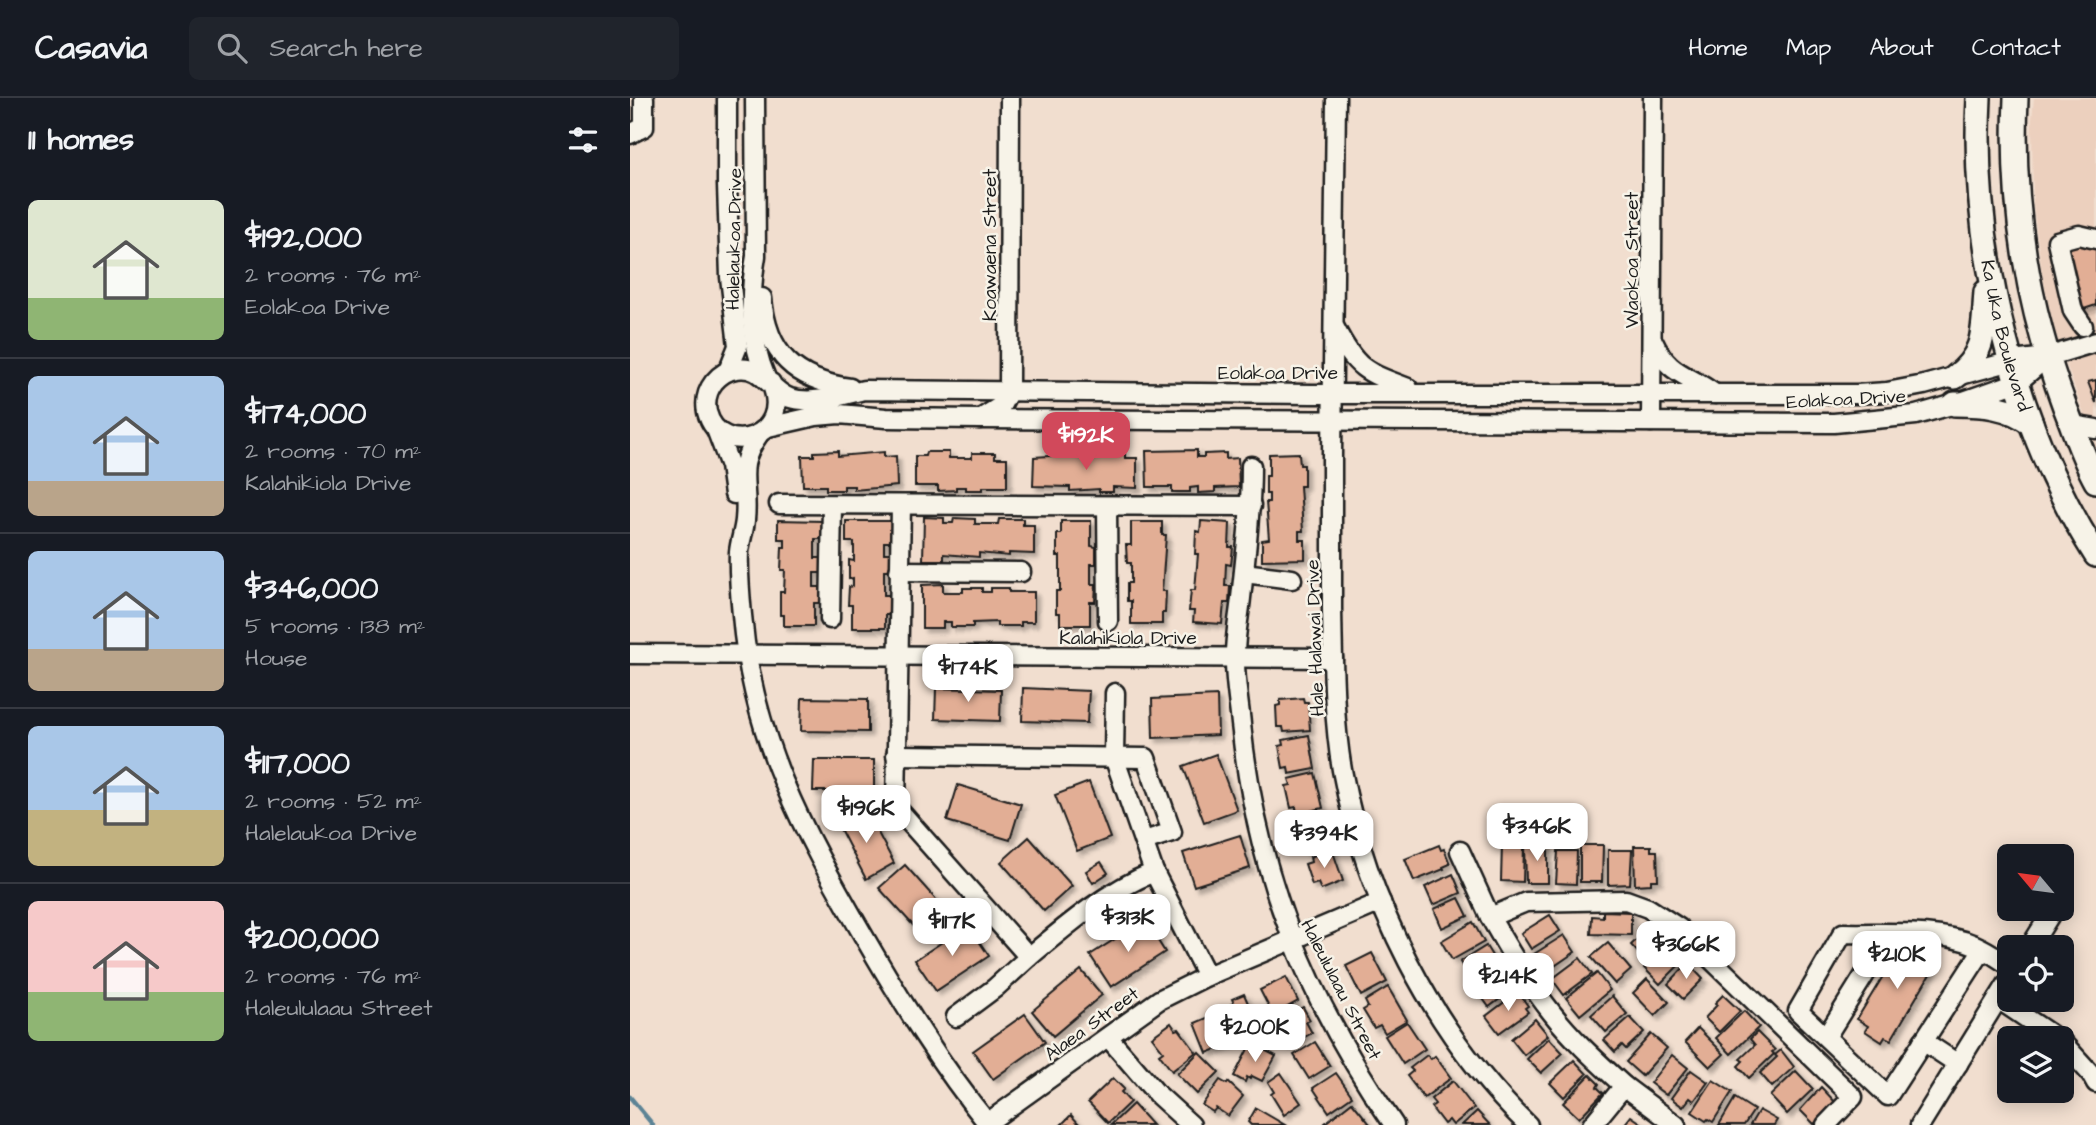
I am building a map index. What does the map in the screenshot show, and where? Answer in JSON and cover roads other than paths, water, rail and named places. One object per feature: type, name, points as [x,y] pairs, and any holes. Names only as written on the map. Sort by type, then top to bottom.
[{"type":"main road","name":"Ka Uka Boulevard","points":[[1979,98],[1978,159],[1989,264],[2000,320],[2031,423],[2053,476],[2096,555]]},
{"type":"main road","name":"Ka Uka Boulevard","points":[[2016,98],[2016,174],[2022,246],[2033,306],[2047,357],[2096,481]]},
{"type":"main road","points":[[1955,377],[1969,367],[1979,346],[1989,264]]},
{"type":"main road","points":[[1955,404],[1984,405],[2006,410],[2031,423]]},
{"type":"street","points":[[630,134],[644,127],[644,98]]},
{"type":"street","name":"Halelaukoa Drive","points":[[727,98],[729,255],[738,346],[728,370]]},
{"type":"street","name":"Halelaukoa Drive","points":[[755,98],[756,256],[752,276],[753,321],[756,351],[768,381]]},
{"type":"street","name":"Koawaena Street","points":[[1009,391],[1010,98]]},
{"type":"street","name":"Hale Halawai Drive","points":[[1336,98],[1332,421],[1333,658],[1342,769],[1356,828],[1381,902],[1407,957],[1462,1049],[1511,1109],[1528,1125]]},
{"type":"street","name":"Waokoa Street","points":[[1651,422],[1653,98]]},
{"type":"street","points":[[2092,343],[2090,324],[2073,311],[2057,241],[2079,234],[2096,239]]},
{"type":"street","points":[[756,256],[765,320],[778,350],[799,372],[811,379],[864,390]]},
{"type":"street","points":[[1333,324],[1354,361],[1384,379],[1421,393]]},
{"type":"street","points":[[1651,338],[1670,368],[1698,381],[1715,394]]},
{"type":"street","name":"Eolakoa Drive","points":[[763,431],[816,416],[839,414],[886,418],[979,419],[1834,423],[1916,415],[1955,404],[2015,371],[2047,357],[2092,343]]},
{"type":"street","points":[[739,549],[733,534],[735,512],[730,466],[706,409],[706,397],[718,377],[728,370],[740,368],[752,369],[768,381],[776,394],[777,406],[745,457],[745,519],[739,549],[747,655],[765,735],[786,792],[817,856],[951,1078],[988,1124]]},
{"type":"street","name":"Eolakoa Drive","points":[[768,381],[782,394],[804,401],[864,390],[1715,394],[1887,392],[1955,377],[2015,371]]},
{"type":"street","points":[[979,419],[1001,406],[1009,391],[1022,409],[1042,419]]},
{"type":"street","points":[[2072,425],[2096,429]]},
{"type":"street","points":[[716,429],[737,439],[748,438],[763,431]]},
{"type":"street","name":"Haleululaau Street","points":[[1251,466],[1251,506],[1234,658],[1248,777],[1264,855],[1292,941],[1343,1047],[1394,1125]]},
{"type":"street","points":[[779,504],[1251,506]]},
{"type":"street","points":[[830,619],[832,505]]},
{"type":"street","points":[[901,505],[896,807],[1029,957]]},
{"type":"street","points":[[1107,506],[1108,621]]},
{"type":"street","points":[[899,571],[1021,572]]},
{"type":"street","points":[[1244,573],[1292,579]]},
{"type":"street","name":"Kalahikiola Drive","points":[[630,654],[1333,658]]},
{"type":"street","points":[[1115,693],[1114,757],[1154,872],[1207,976]]},
{"type":"street","points":[[897,755],[1146,758],[1172,832],[1144,842]]},
{"type":"street","points":[[1460,851],[1490,917],[1521,970],[1552,1013],[1588,1053],[1624,1086],[1676,1125]]},
{"type":"street","points":[[956,1017],[995,988],[1072,921],[1136,879],[1154,872]]},
{"type":"street","points":[[1490,917],[1526,902],[1626,900],[1666,918],[1725,971],[1853,1097],[1826,1125]]},
{"type":"street","name":"Alaea Street","points":[[988,1124],[1159,1000],[1207,976],[1381,902]]},
{"type":"street","points":[[1983,950],[1888,1096],[1798,1011],[1843,933],[1940,936],[1975,945],[1997,958]]},
{"type":"street","points":[[1826,1037],[1890,934]]},
{"type":"street","points":[[1920,1125],[1997,1001]]},
{"type":"street","points":[[2017,1012],[2038,1026]]},
{"type":"street","points":[[1108,1037],[1157,1094],[1191,1125]]},
{"type":"street","points":[[1923,1041],[1958,1064]]},
{"type":"street","points":[[2074,1055],[2096,1083]]},
{"type":"street","points":[[1592,1125],[1624,1086]]},
{"type":"waterway","points":[[630,1097],[653,1125]]}]
